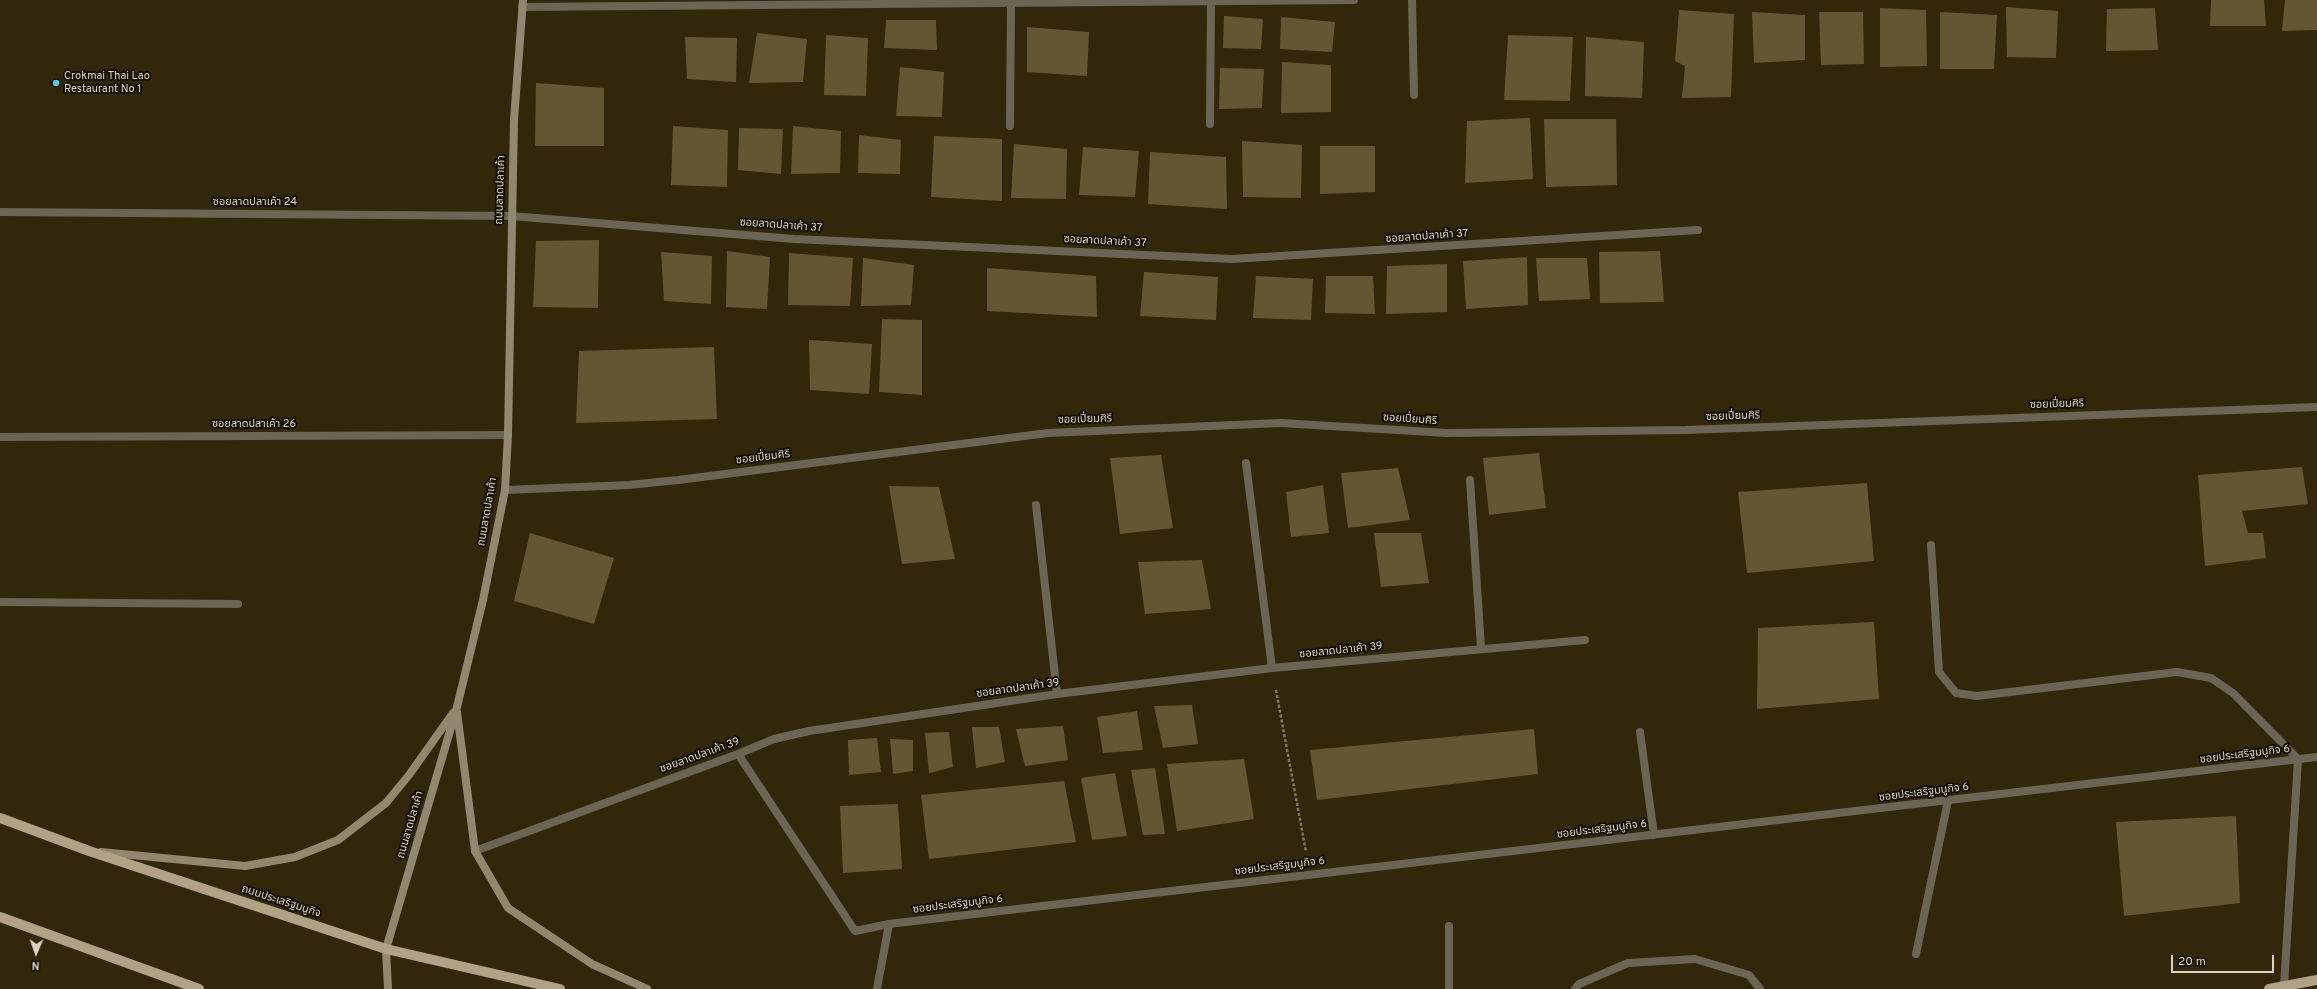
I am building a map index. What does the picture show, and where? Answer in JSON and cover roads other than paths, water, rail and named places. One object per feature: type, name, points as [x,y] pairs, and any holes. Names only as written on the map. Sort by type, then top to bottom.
[{"type":"main road","name":"ถนนลาดปลาเค้า","points":[[388,989],[386,949],[457,707],[483,600],[505,490],[508,434],[514,120],[523,4]]},
{"type":"main road","points":[[457,707],[475,851],[508,908],[592,964],[647,989]]},
{"type":"main road","points":[[89,851],[246,866],[295,857],[338,840],[386,802],[409,775],[457,707]]},
{"type":"main road","name":"ถนนประเสริฐมนูกิจ","points":[[0,818],[89,851],[386,949],[560,989]]},
{"type":"main road","points":[[0,917],[182,986],[199,989]]},
{"type":"main road","points":[[2269,989],[2317,980]]},
{"type":"street","points":[[523,4],[1011,4],[1354,0]]},
{"type":"street","points":[[1412,0],[1414,95]]},
{"type":"street","points":[[1210,124],[1211,2]]},
{"type":"street","points":[[1010,126],[1011,4]]},
{"type":"street","name":"ซอยลาดปลาเค้า 24","points":[[0,212],[511,216]]},
{"type":"street","name":"ซอยลาดปลาเค้า 37","points":[[511,216],[794,239],[1232,260],[1698,230]]},
{"type":"street","name":"ซอยเปี่ยมศิริ","points":[[505,490],[629,485],[671,481],[1048,433],[1281,423],[1447,433],[1686,430],[2317,407]]},
{"type":"street","name":"ซอยลาดปลาเค้า 26","points":[[0,437],[508,434]]},
{"type":"street","points":[[1246,463],[1272,668]]},
{"type":"street","points":[[1470,480],[1480,648]]},
{"type":"street","points":[[1036,505],[1057,694]]},
{"type":"street","points":[[1931,545],[1939,672],[1956,693],[1977,696],[2177,672],[2211,678],[2233,693],[2298,759],[2284,986]]},
{"type":"street","points":[[0,602],[238,604]]},
{"type":"street","name":"ซอยลาดปลาเค้า 39","points":[[475,851],[738,754],[774,739],[809,731],[1057,694],[1272,668],[1480,648],[1585,640]]},
{"type":"street","points":[[1640,732],[1654,835]]},
{"type":"street","name":"ซอยประเสริฐมนูกิจ 6","points":[[738,754],[855,931],[889,924],[2317,757]]},
{"type":"street","points":[[1916,954],[1948,801]]},
{"type":"street","points":[[876,989],[889,924]]},
{"type":"street","points":[[1449,926],[1449,989]]},
{"type":"street","points":[[1575,989],[1579,984],[1628,963],[1696,959],[1749,975],[1760,989]]},
{"type":"place","name":"Crokmai Thai Lao Restaurant No 1","points":[[56,83]]}]
